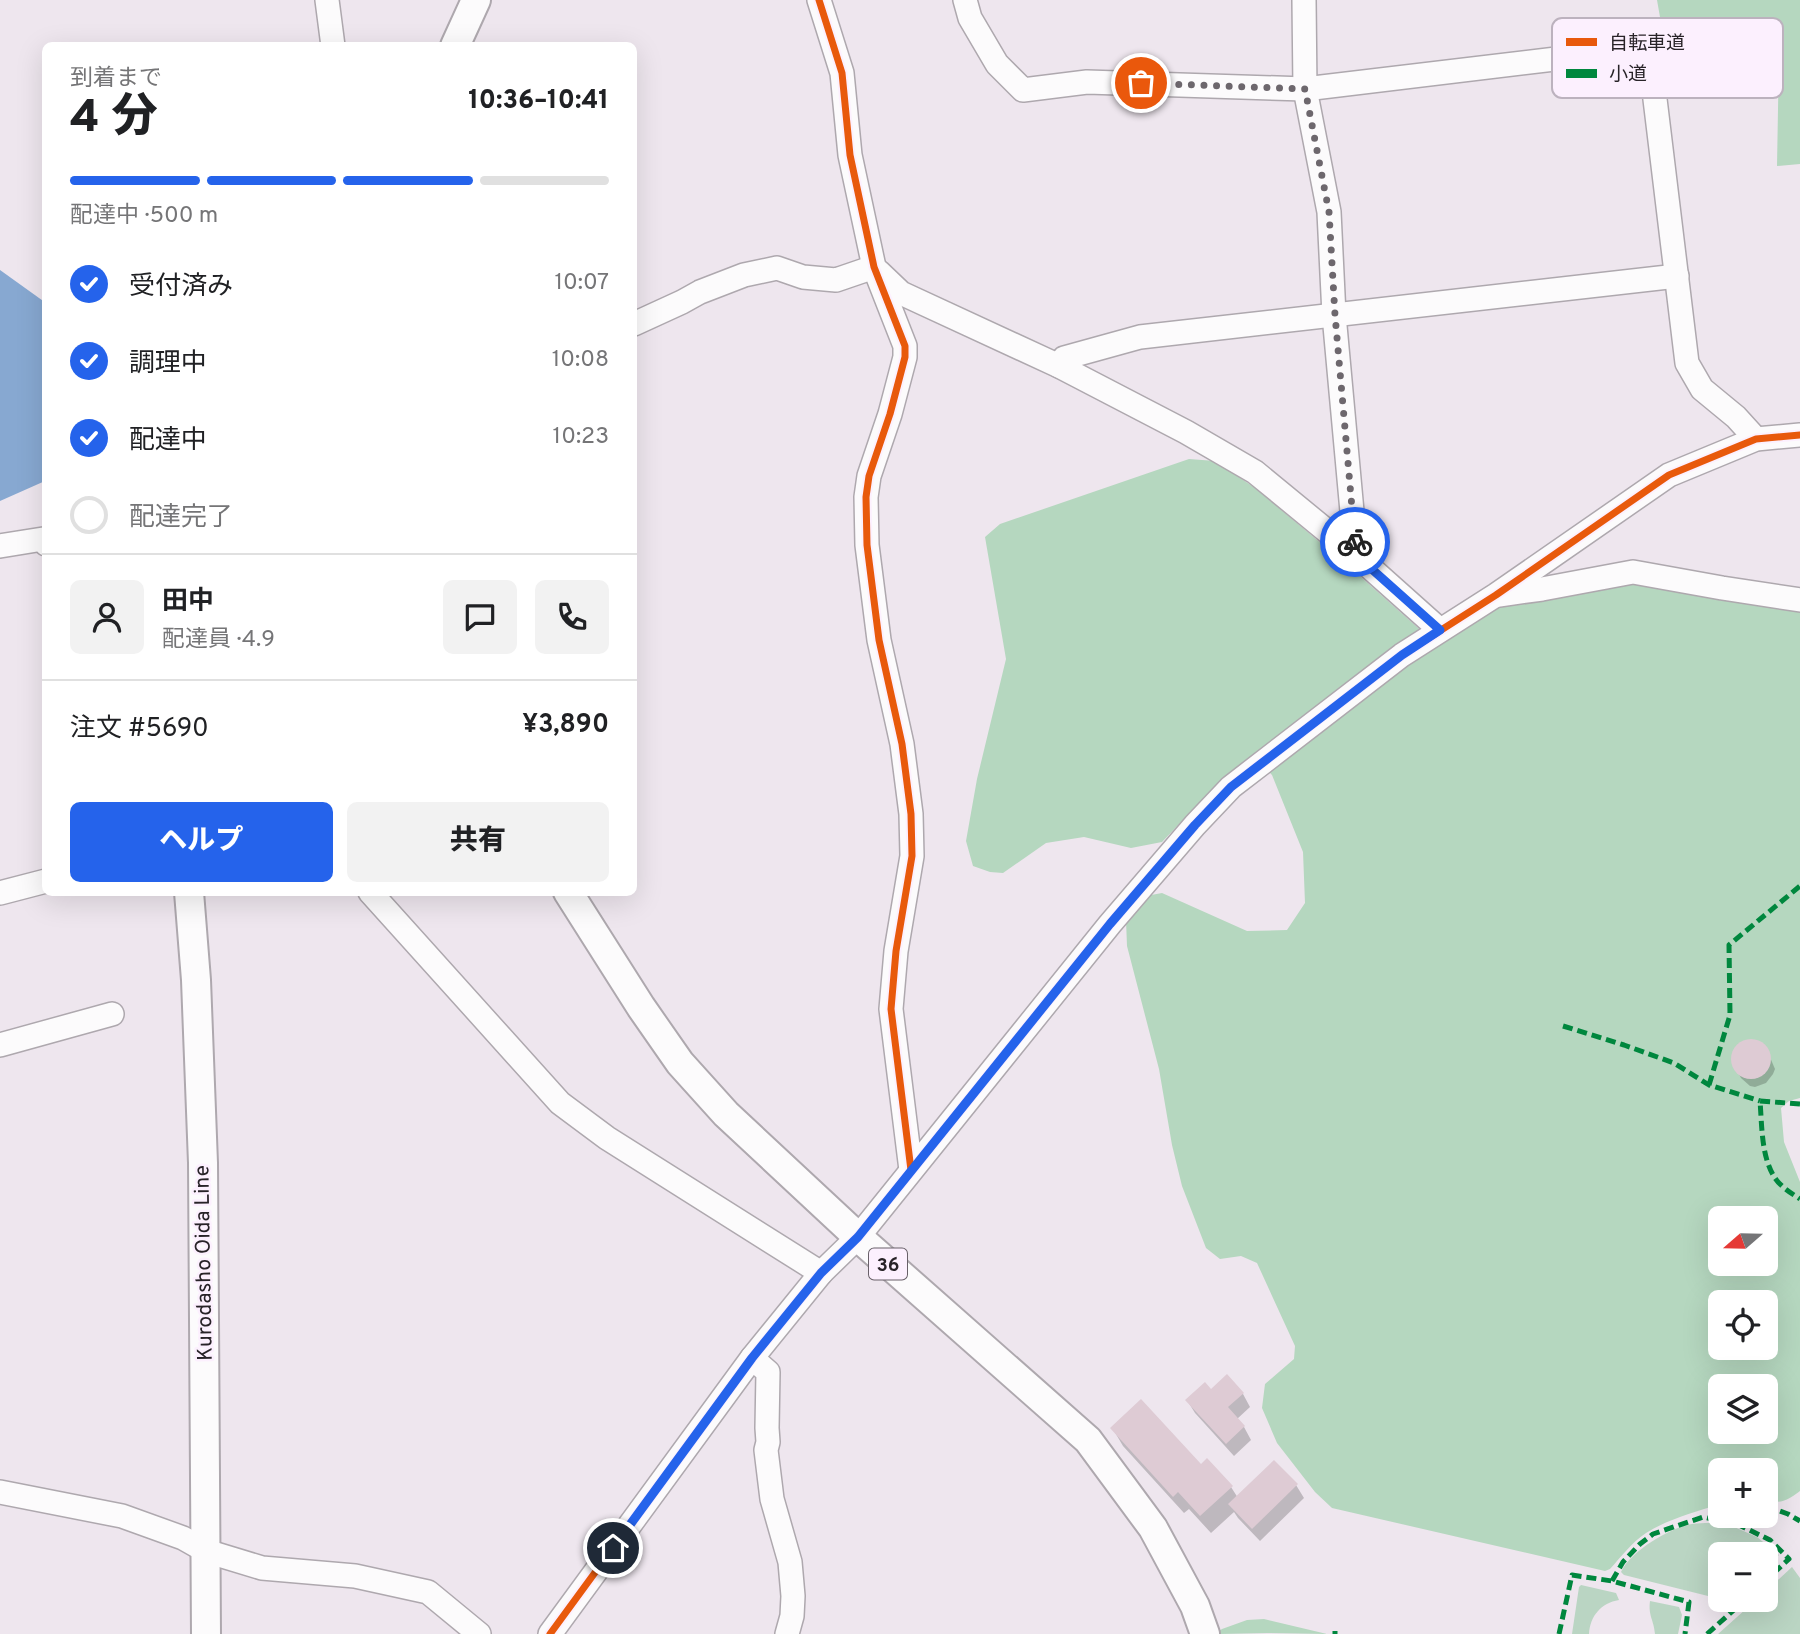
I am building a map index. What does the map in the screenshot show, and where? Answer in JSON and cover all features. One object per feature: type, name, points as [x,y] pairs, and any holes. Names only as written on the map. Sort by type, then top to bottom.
[{"type":"main road","points":[[456,42],[475,0]]},
{"type":"main road","name":"Kurodasho Oida Line","points":[[189,896],[196,979],[203,1163],[206,1634]]},
{"type":"main road","name":"36","points":[[571,896],[680,1063],[726,1114],[858,1237],[1088,1440],[1153,1528],[1195,1606],[1205,1634]]},
{"type":"street","points":[[327,0],[332,42]]},
{"type":"street","points":[[819,0],[842,73],[850,155],[874,267],[905,346],[905,357],[890,414],[869,476],[866,497],[867,545],[879,640],[902,744],[911,814],[912,856],[896,951],[891,1009],[911,1170]]},
{"type":"street","points":[[965,0],[970,18],[997,64],[1023,90],[1087,82],[1305,89],[1552,59]]},
{"type":"street","points":[[1304,0],[1305,89],[1329,212],[1335,315],[1356,555]]},
{"type":"street","points":[[1655,98],[1687,363],[1702,389],[1736,417],[1756,439]]},
{"type":"street","points":[[637,323],[700,292],[744,275],[777,268],[803,277],[836,280],[874,267]]},
{"type":"street","points":[[874,267],[901,293],[1059,366],[1186,432],[1255,472],[1356,555],[1440,630]]},
{"type":"street","points":[[1059,366],[1064,358],[1140,337],[1677,276]]},
{"type":"street","points":[[550,1634],[752,1358],[821,1273],[858,1237],[1110,924],[1231,787],[1402,655],[1496,595],[1669,475],[1756,439],[1800,435]]},
{"type":"street","points":[[0,546],[42,539]]},
{"type":"street","points":[[1496,595],[1633,572],[1800,600]]},
{"type":"street","points":[[0,893],[42,882]]},
{"type":"street","points":[[374,896],[560,1103],[607,1138],[821,1273]]},
{"type":"street","points":[[0,1045],[112,1014]]},
{"type":"street","points":[[752,1358],[768,1372],[766,1450],[772,1499],[790,1562],[793,1596],[792,1616],[787,1634]]},
{"type":"street","points":[[0,1492],[122,1516],[183,1538],[206,1551],[262,1568],[355,1576],[428,1592],[479,1634]]},
{"type":"green space","points":[[1657,0],[1800,0],[1800,164],[1777,166],[1778,98],[1783,98],[1783,18],[1660,18]]},
{"type":"green space","points":[[1189,459],[1215,461],[1255,488],[1435,643],[1503,603],[1624,582],[1800,605],[1800,1098],[1789,1101],[1781,1108],[1784,1142],[1800,1182],[1800,1491],[1778,1502],[1778,1458],[1708,1458],[1708,1508],[1646,1533],[1605,1571],[1332,1508],[1315,1492],[1277,1443],[1262,1408],[1265,1384],[1294,1359],[1295,1346],[1257,1263],[1241,1256],[1220,1259],[1206,1248],[1182,1186],[1159,1069],[1127,946],[1126,920],[1146,896],[1162,893],[1247,931],[1287,930],[1305,903],[1303,852],[1272,775],[1255,757],[1224,777],[1162,842],[1131,848],[1084,837],[1046,843],[1003,873],[973,866],[966,841],[977,779],[1006,659],[985,537],[1000,524]]},
{"type":"green space","points":[[1708,1523],[1708,1528],[1737,1528],[1763,1542],[1708,1542],[1708,1596],[1621,1572],[1633,1556],[1662,1535],[1694,1524]]},
{"type":"green space","points":[[1792,1567],[1800,1578],[1800,1634],[1718,1634],[1743,1612],[1778,1612],[1778,1580]]},
{"type":"green space","points":[[1581,1585],[1616,1593],[1619,1600],[1598,1611],[1589,1634],[1572,1634],[1579,1587]]},
{"type":"green space","points":[[1650,1601],[1679,1607],[1682,1615],[1678,1634],[1655,1634]]},
{"type":"green space","points":[[1264,1619],[1327,1634],[1220,1634],[1219,1631],[1247,1620]]},
{"type":"water","points":[[0,270],[42,300],[42,482],[0,501]]},
{"type":"building","points":[[1751,1039],[1765,1045],[1771,1059],[1765,1073],[1751,1079],[1737,1073],[1731,1059],[1737,1045]]},
{"type":"building","points":[[1227,1374],[1244,1393],[1228,1407],[1245,1426],[1226,1444],[1185,1400],[1205,1382],[1211,1389]]},
{"type":"building","points":[[1141,1399],[1201,1464],[1207,1458],[1233,1486],[1200,1516],[1178,1492],[1173,1497],[1110,1428]]},
{"type":"building","points":[[1274,1460],[1298,1484],[1252,1529],[1228,1504]]},
{"type":"marked path","points":[[1709,1085],[1730,1015],[1729,945],[1800,886]]},
{"type":"marked path","points":[[1563,1026],[1674,1063],[1709,1085],[1760,1101]]},
{"type":"marked path","points":[[1800,1104],[1760,1101],[1763,1141],[1770,1170],[1786,1190],[1800,1199]]},
{"type":"marked path","points":[[1778,1510],[1800,1521]]},
{"type":"marked path","points":[[1612,1581],[1623,1562],[1653,1534],[1703,1517],[1739,1525],[1772,1542]]},
{"type":"marked path","points":[[1778,1548],[1789,1559],[1778,1569]]},
{"type":"marked path","points":[[1559,1634],[1572,1575],[1612,1581],[1689,1602],[1685,1634]]},
{"type":"marked path","points":[[1707,1634],[1732,1612]]},
{"type":"cycle path","points":[[819,0],[842,73],[850,155],[874,267],[905,346],[905,357],[890,414],[869,476],[866,497],[867,545],[879,640],[902,744],[911,814],[912,856],[896,951],[891,1009],[911,1170]]},
{"type":"cycle path","points":[[550,1634],[752,1358],[821,1273],[858,1237],[1110,924],[1231,787],[1402,655],[1496,595],[1669,475],[1756,439],[1800,435]]},
{"type":"way so far","points":[[1141,83],[1305,89],[1329,212],[1335,315],[1355,542]]},
{"type":"route","points":[[613,1548],[752,1358],[821,1273],[858,1237],[1110,924],[1195,825],[1231,787],[1402,655],[1440,630],[1356,555],[1355,542]]}]
